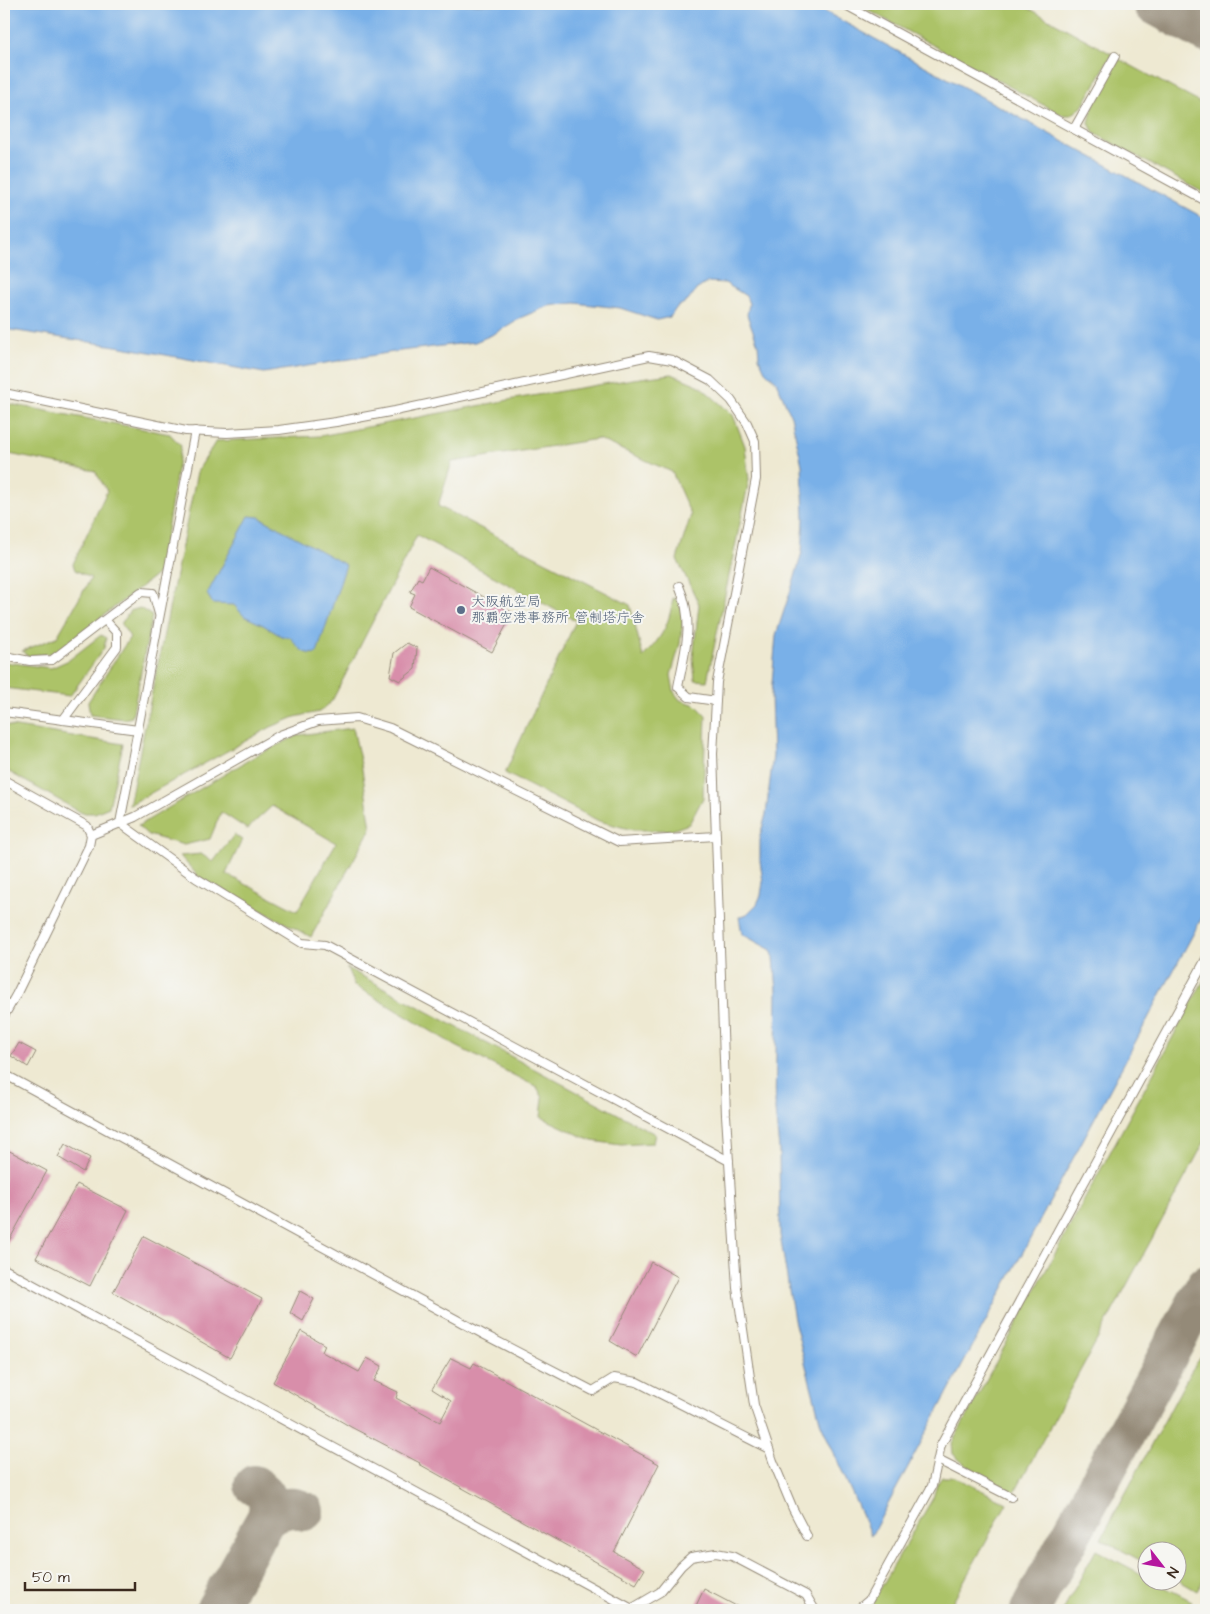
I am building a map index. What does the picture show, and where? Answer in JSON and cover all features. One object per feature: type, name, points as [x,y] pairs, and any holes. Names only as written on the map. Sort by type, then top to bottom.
[{"type":"lane","points":[[844,4],[1206,201]]},
{"type":"lane","points":[[1074,129],[1115,56]]},
{"type":"lane","points":[[4,393],[186,431],[227,433],[279,430],[336,422],[649,356],[672,360],[710,380],[731,400],[747,424],[755,441],[756,479],[716,682],[713,754],[726,1115],[737,1288],[754,1404],[769,1449],[793,1509],[808,1536]]},
{"type":"lane","points":[[120,823],[195,431]]},
{"type":"lane","points":[[680,586],[686,600],[689,627],[678,686],[689,697],[716,701]]},
{"type":"lane","points":[[4,656],[30,661],[52,660],[141,592],[153,593],[160,616]]},
{"type":"lane","points":[[63,720],[117,647],[117,633],[105,620]]},
{"type":"lane","points":[[4,712],[138,730]]},
{"type":"lane","points":[[90,835],[135,817],[280,735],[318,721],[357,718],[390,728],[619,842],[716,836]]},
{"type":"lane","points":[[4,780],[87,826],[90,835],[89,846],[64,899],[4,1016]]},
{"type":"lane","points":[[120,823],[196,878],[302,943],[325,945],[729,1161]]},
{"type":"lane","points":[[857,1610],[869,1600],[932,1486],[940,1446],[1206,959]]},
{"type":"lane","points":[[4,1074],[483,1334],[593,1391],[614,1378],[637,1382],[769,1449]]},
{"type":"lane","points":[[4,1269],[633,1609],[660,1592],[691,1557],[716,1553],[732,1556],[806,1595],[815,1610]]},
{"type":"lane","points":[[938,1460],[1011,1497]]},
{"type":"green space","points":[[857,4],[1021,4],[1112,54],[1082,107],[1071,115],[1062,115]]},
{"type":"green space","points":[[1119,59],[1206,106],[1206,194],[1094,133],[1089,123],[1093,105]]},
{"type":"green space","points":[[672,374],[700,386],[733,415],[745,446],[749,480],[707,681],[695,680],[693,658],[699,604],[677,559],[691,515],[672,472],[598,439],[452,462],[438,506],[630,605],[643,657],[664,630],[673,598],[682,603],[683,620],[680,644],[671,675],[674,692],[680,700],[696,705],[706,715],[703,798],[689,824],[672,830],[633,830],[599,821],[505,773],[576,621],[417,535],[332,701],[319,712],[295,717],[271,727],[129,805],[197,472],[216,441],[320,436],[514,399]]},
{"type":"green space","points":[[4,403],[170,434],[181,446],[160,572],[55,653],[28,656],[22,651],[57,637],[91,578],[75,570],[73,564],[107,491],[95,471],[4,453]]},
{"type":"green space","points":[[140,608],[152,616],[132,717],[124,719],[90,715],[88,702],[130,637],[121,624],[130,611]]},
{"type":"green space","points":[[101,635],[106,638],[104,648],[70,696],[4,688],[4,662],[51,668],[69,660]]},
{"type":"green space","points":[[4,725],[123,744],[109,807],[95,813],[82,813],[4,769]]},
{"type":"green space","points":[[353,728],[362,769],[371,828],[311,937],[199,877],[180,856],[201,854],[213,862],[234,835],[242,840],[226,874],[297,911],[336,843],[272,806],[247,829],[221,812],[210,839],[184,845],[148,835],[138,826],[257,755],[299,735]]},
{"type":"green space","points":[[347,968],[655,1134],[653,1143],[621,1145],[592,1141],[541,1117],[543,1098],[537,1087],[456,1046],[354,985]]},
{"type":"green space","points":[[1206,976],[1206,1139],[1014,1493],[964,1464],[953,1454],[952,1443]]},
{"type":"green space","points":[[1206,1350],[1206,1575],[1197,1591],[1188,1586],[1188,1542],[1138,1542],[1138,1559],[1101,1539],[1191,1371]]},
{"type":"green space","points":[[942,1477],[955,1477],[1007,1503],[948,1610],[868,1610],[933,1498],[937,1484]]},
{"type":"green space","points":[[1096,1550],[1138,1572],[1138,1592],[1174,1592],[1192,1601],[1187,1610],[1063,1610]]},
{"type":"water","points":[[4,4],[811,4],[1206,219],[1206,910],[871,1536],[821,1424],[794,1320],[780,1235],[779,1149],[775,1110],[777,991],[774,958],[771,950],[742,934],[739,917],[747,914],[757,904],[761,895],[763,882],[760,861],[760,836],[766,814],[773,755],[771,695],[776,635],[802,552],[804,519],[802,465],[791,416],[776,381],[765,371],[759,358],[758,344],[747,315],[749,304],[746,296],[725,283],[708,282],[696,290],[688,301],[677,307],[670,317],[657,320],[620,308],[575,303],[548,306],[520,318],[494,334],[475,342],[400,351],[264,373],[122,347],[4,329]]},
{"type":"water","points":[[249,516],[259,517],[346,565],[317,653],[304,652],[290,637],[281,636],[244,616],[234,605],[213,604],[207,594]]},
{"type":"building","name":"大阪航空局 那覇空港事務所 管制塔庁舎","points":[[429,567],[513,613],[492,652],[409,607],[415,594],[410,592],[418,578],[422,580]]},
{"type":"building","points":[[407,643],[417,648],[415,669],[400,681],[390,676],[394,653]]},
{"type":"building","points":[[19,1043],[36,1052],[28,1067],[11,1056]]},
{"type":"building","points":[[65,1144],[90,1158],[83,1172],[58,1157]]},
{"type":"building","points":[[4,1148],[47,1171],[4,1250]]},
{"type":"building","points":[[77,1184],[128,1210],[90,1286],[36,1258]]},
{"type":"building","points":[[144,1236],[262,1299],[230,1358],[113,1292]]},
{"type":"building","points":[[651,1262],[678,1277],[637,1357],[610,1341]]},
{"type":"building","points":[[300,1291],[314,1299],[303,1321],[290,1313]]},
{"type":"building","points":[[301,1331],[325,1345],[322,1352],[359,1372],[367,1358],[382,1366],[374,1381],[398,1392],[396,1398],[440,1422],[451,1401],[432,1389],[451,1358],[471,1368],[474,1363],[659,1464],[614,1552],[645,1569],[636,1584],[273,1382]]},
{"type":"building","points":[[704,1589],[744,1610],[694,1610]]},
{"type":"taxiway","points":[[1153,4],[1206,33]]},
{"type":"taxiway","points":[[1030,1610],[1206,1285]]},
{"type":"taxiway","points":[[215,1610],[267,1517],[267,1498],[254,1485]]},
{"type":"taxiway","points":[[267,1517],[285,1508],[304,1511]]},
{"type":"place","name":"大阪航空局 那覇空港事務所 管制塔庁舎","points":[[461,610]]}]
